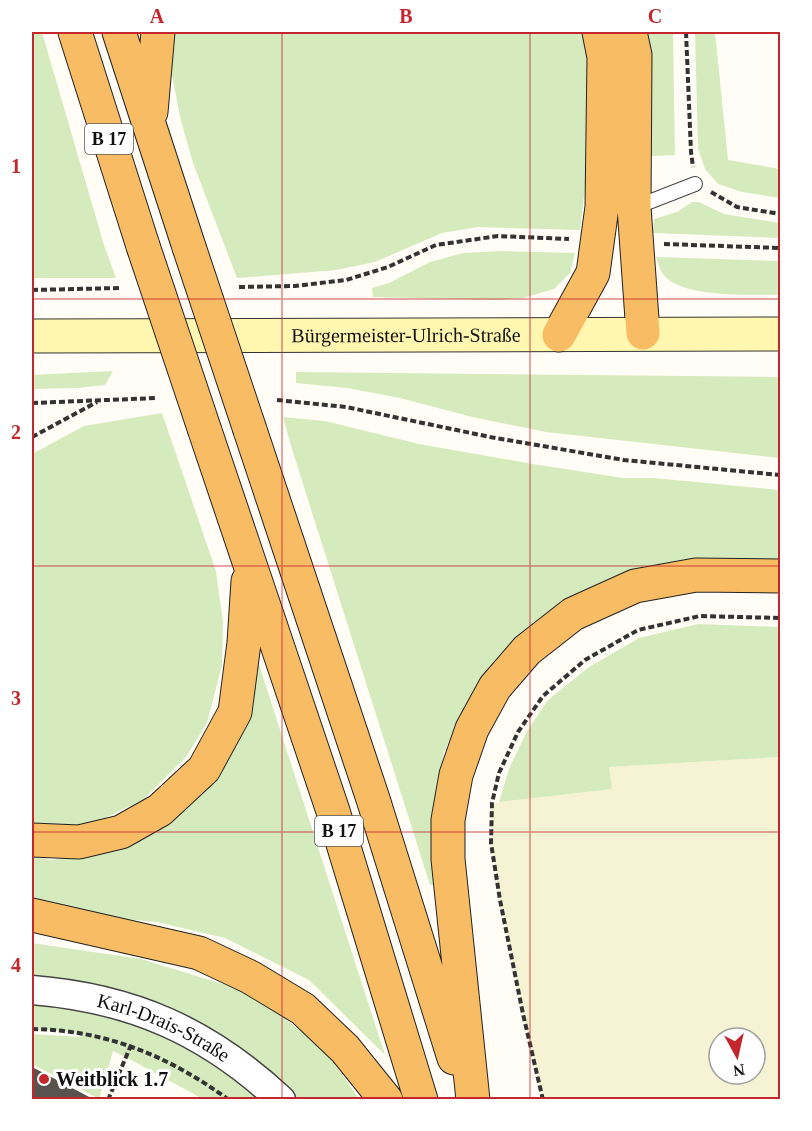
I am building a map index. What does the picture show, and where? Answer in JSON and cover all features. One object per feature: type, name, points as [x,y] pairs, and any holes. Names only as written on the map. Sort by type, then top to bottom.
[{"type":"highway","name":"B 17","points":[[75,32],[143,246],[333,811],[422,1100]]},
{"type":"highway","name":"B 17","points":[[119,32],[373,799],[467,1100]]},
{"type":"highway","points":[[150,128],[158,32]]},
{"type":"highway","points":[[559,335],[593,273],[602,207],[604,57],[599,32]]},
{"type":"highway","points":[[630,32],[634,55],[634,207],[643,333]]},
{"type":"highway","points":[[32,840],[79,842],[121,832],[160,810],[204,768],[235,711],[244,643],[249,564]]},
{"type":"highway","points":[[473,1100],[448,859],[448,820],[456,775],[472,729],[495,687],[527,650],[573,614],[635,586],[696,575],[780,576]]},
{"type":"highway","points":[[32,915],[199,953],[250,976],[303,1009],[345,1049],[386,1100]]},
{"type":"main road","name":"Bürgermeister-Ulrich-Straße","points":[[32,336],[780,334]]},
{"type":"street","name":"Karl-Drais-Straße","points":[[32,990],[65,992],[97,998],[157,1017],[225,1054],[256,1077],[280,1100]]},
{"type":"lane","points":[[634,207],[695,184]]},
{"type":"path","points":[[686,32],[691,152],[695,184],[737,207],[780,214]]},
{"type":"path","points":[[239,287],[295,286],[346,280],[388,267],[436,245],[498,236],[575,240]]},
{"type":"path","points":[[663,244],[780,248]]},
{"type":"path","points":[[32,290],[120,288]]},
{"type":"path","points":[[32,403],[157,398]]},
{"type":"path","points":[[277,400],[346,407],[624,460],[780,475]]},
{"type":"path","points":[[32,437],[98,401]]},
{"type":"path","points":[[543,1100],[523,1014],[491,843],[492,803],[499,773],[518,732],[543,696],[585,660],[638,630],[700,616],[780,618]]},
{"type":"path","points":[[32,1029],[49,1029],[96,1036],[131,1046],[162,1059],[204,1082],[229,1100]]},
{"type":"path","points":[[108,1100],[131,1046]]},
{"type":"shaded area","points":[[780,757],[780,1099],[543,1099],[500,900],[491,843],[492,803],[611,789],[608,767]]},
{"type":"green space","points":[[32,32],[42,32],[104,245],[116,278],[32,278]]},
{"type":"green space","points":[[171,32],[584,32],[589,59],[589,154],[580,230],[478,227],[442,233],[375,262],[336,270],[237,278],[193,163],[181,121],[170,65]]},
{"type":"green space","points":[[630,32],[673,32],[675,155],[634,157]]},
{"type":"green space","points":[[695,32],[715,32],[728,160],[780,169],[780,198],[742,192],[718,184],[705,169],[698,149]]},
{"type":"green space","points":[[692,202],[699,202],[724,214],[780,223],[780,238],[653,233],[654,219],[677,212]]},
{"type":"green space","points":[[501,251],[575,253],[570,273],[554,289],[523,298],[495,300],[373,297],[372,288],[389,283],[430,262],[463,253]]},
{"type":"green space","points":[[656,257],[780,261],[780,295],[718,294],[685,288],[672,282],[663,274]]},
{"type":"green space","points":[[113,371],[105,385],[32,389],[32,375]]},
{"type":"green space","points":[[296,372],[780,377],[780,458],[546,432],[472,417],[400,398],[347,388],[296,383]]},
{"type":"green space","points":[[162,413],[216,571],[223,622],[222,665],[207,723],[186,757],[143,800],[90,825],[52,829],[32,826],[32,454],[84,426]]},
{"type":"green space","points":[[283,417],[325,421],[419,444],[623,478],[654,478],[780,490],[780,559],[703,559],[660,564],[617,575],[579,593],[535,623],[499,659],[469,699],[444,752],[433,810],[435,885],[430,885]]},
{"type":"green space","points":[[698,624],[780,627],[780,757],[609,767],[612,789],[499,802],[509,769],[527,731],[548,700],[589,667],[639,638]]},
{"type":"green space","points":[[255,652],[385,1055],[309,980],[225,938],[157,922],[101,917],[32,903],[32,857],[51,860],[96,854],[155,827]]},
{"type":"green space","points":[[32,943],[141,959],[252,993],[325,1050],[359,1099],[203,1099],[113,1051],[99,1099],[32,1064],[32,1034],[82,1037],[72,1032],[32,1029]]},
{"type":"building","name":"Weitblick 1.7","points":[[32,1067],[95,1100],[32,1100]]},
{"type":"place","name":"Weitblick 1.7","points":[[44,1079]]}]
